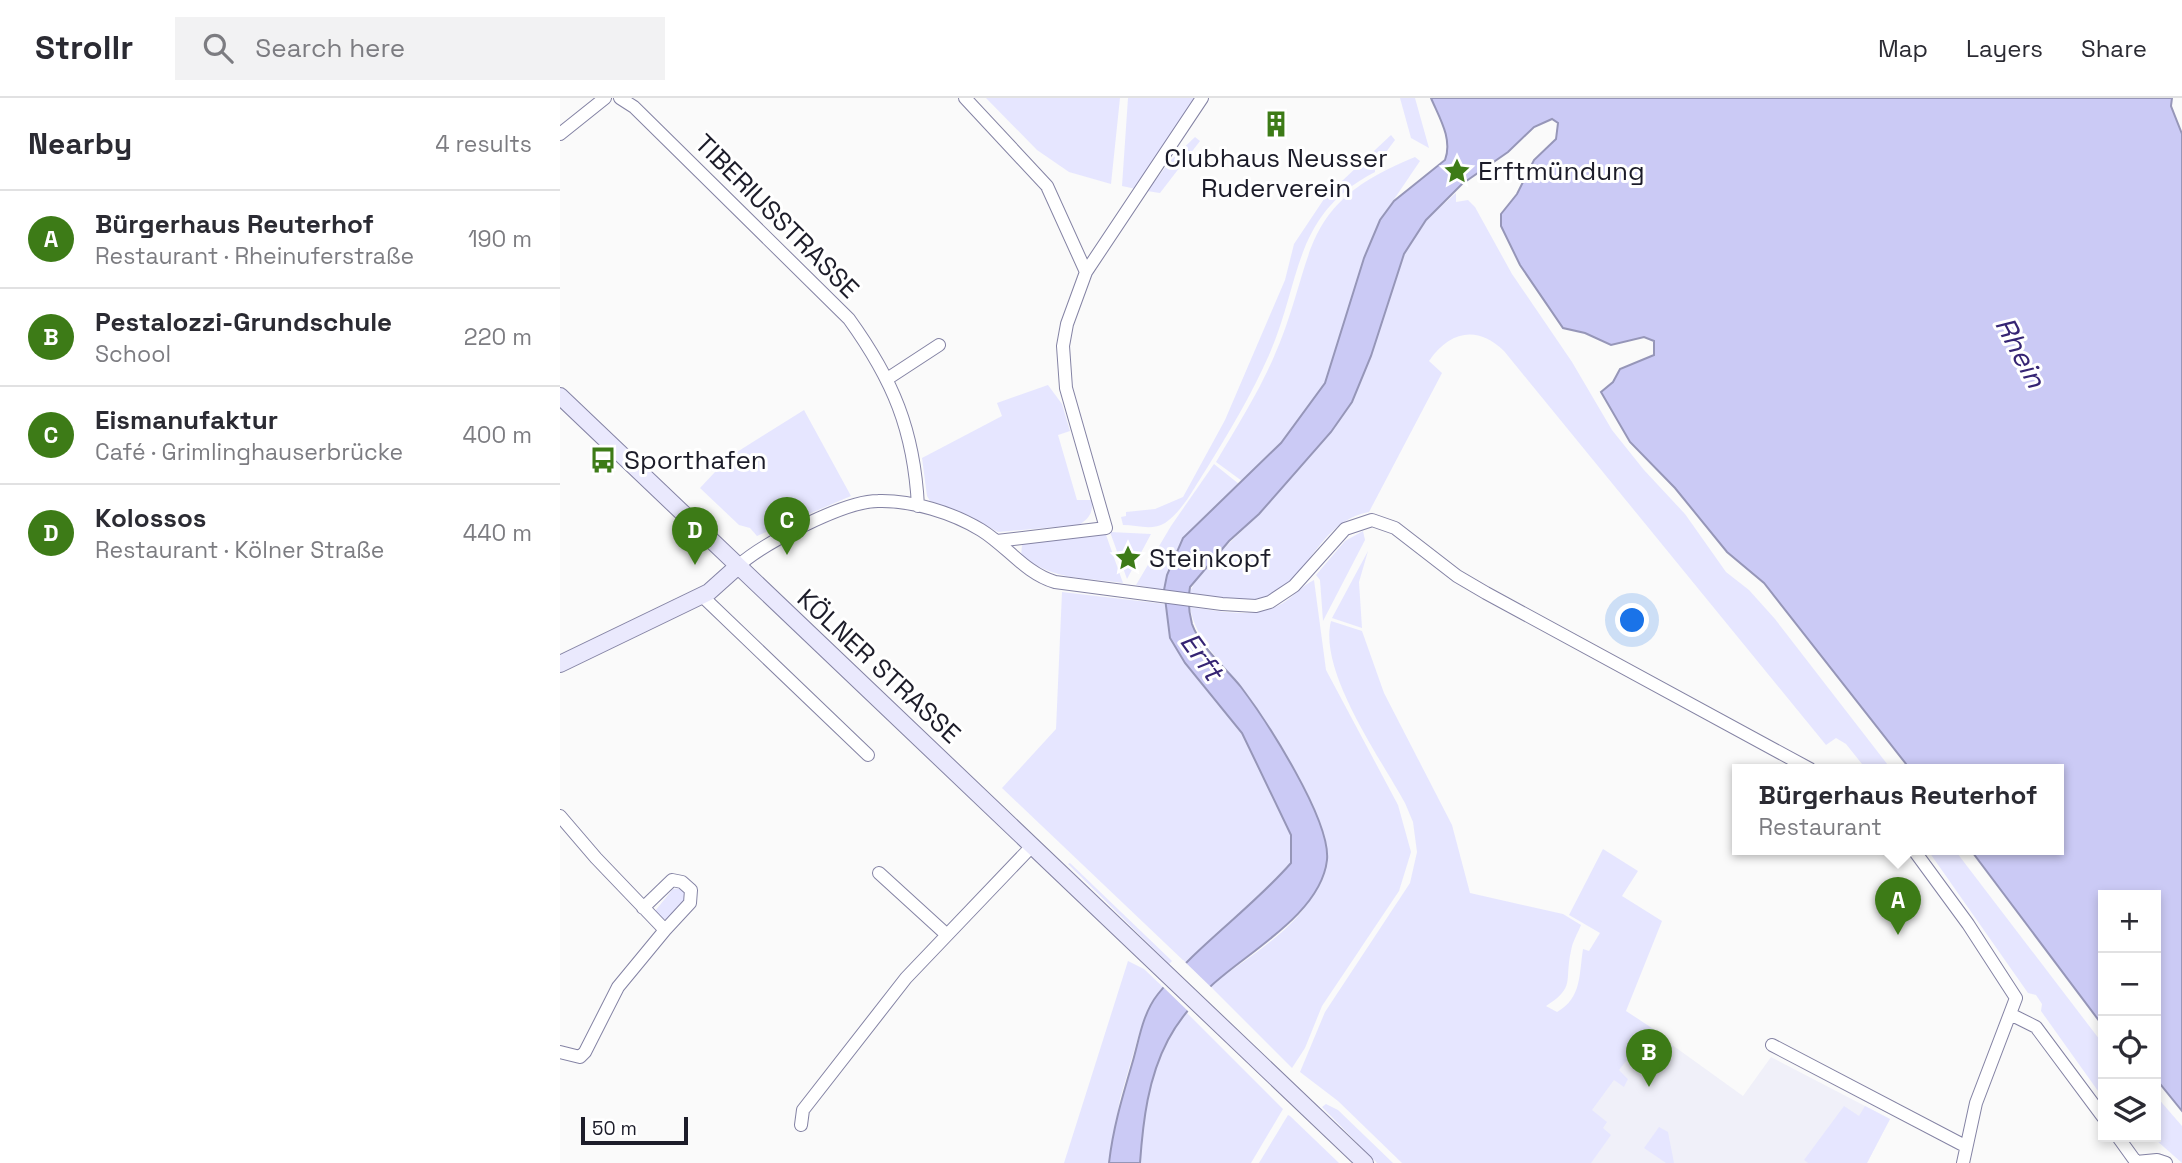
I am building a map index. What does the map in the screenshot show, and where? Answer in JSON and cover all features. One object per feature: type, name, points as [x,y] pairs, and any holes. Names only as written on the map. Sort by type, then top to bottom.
[{"type":"main road","name":"KÖLNER STRASSE","points":[[560,397],[1365,1163]]},
{"type":"main road","points":[[560,664],[701,595],[719,585],[738,566]]},
{"type":"street","points":[[560,134],[605,98]]},
{"type":"street","name":"TIBERIUSSTRASSE","points":[[620,98],[634,107],[849,319],[887,379],[909,434],[915,464],[918,506]]},
{"type":"street","points":[[965,98],[1047,186],[1086,272]]},
{"type":"street","points":[[997,541],[1106,528],[1071,414],[1064,367],[1067,324],[1086,272],[1202,98]]},
{"type":"street","points":[[887,379],[939,345]]},
{"type":"street","points":[[738,566],[751,555],[798,529],[863,503],[890,501],[918,506],[961,520],[997,541],[1044,579],[1142,594],[1256,606],[1270,602],[1294,586],[1345,528],[1364,521],[1382,522],[1486,593],[1801,764]]},
{"type":"street","points":[[701,595],[867,755]]},
{"type":"street","points":[[560,816],[665,930]]},
{"type":"street","points":[[801,1125],[803,1110],[906,978],[1033,845]]},
{"type":"street","points":[[1917,855],[2013,990],[2016,1002],[1983,1082],[1965,1146],[1963,1163]]},
{"type":"street","points":[[879,873],[947,935]]},
{"type":"street","points":[[560,1052],[580,1057],[585,1052],[618,987],[690,903],[691,890],[679,880],[672,880],[643,908]]},
{"type":"street","points":[[2011,1015],[2036,1027],[2098,1111]]},
{"type":"street","points":[[1772,1045],[1965,1146]]},
{"type":"street","points":[[2122,1142],[2136,1162],[2157,1160],[2166,1163]]},
{"type":"shaded area","points":[[986,98],[1120,98],[1111,184],[1069,172],[1037,150]]},
{"type":"shaded area","points":[[1128,98],[1198,98],[1136,189],[1122,186]]},
{"type":"shaded area","points":[[1400,98],[1415,98],[1429,148],[1411,138]]},
{"type":"shaded area","points":[[1391,135],[1395,140],[1375,167],[1375,172],[1348,189],[1328,208],[1314,229],[1303,252],[1280,327],[1262,370],[1232,427],[1188,498],[1165,523],[1150,527],[1123,525],[1121,517],[1126,516],[1126,512],[1155,509],[1183,497],[1225,420],[1285,280],[1294,244],[1326,196]]},
{"type":"shaded area","points":[[1195,137],[1200,141],[1160,193],[1147,191],[1171,160]]},
{"type":"shaded area","points":[[1415,157],[1420,161],[1380,220],[1325,383],[1281,443],[1242,481],[1216,462],[1273,359],[1315,238],[1328,216],[1348,195],[1376,176]]},
{"type":"shaded area","points":[[1456,193],[1456,202],[1468,200],[1475,207],[1512,274],[1572,362],[1612,430],[1685,514],[1726,572],[1749,590],[1775,619],[1887,764],[1862,764],[1846,744],[1836,738],[1826,745],[1504,351],[1484,337],[1464,335],[1455,338],[1446,343],[1429,361],[1442,373],[1369,512],[1351,518],[1336,528],[1290,581],[1277,591],[1252,600],[1189,593],[1202,570],[1259,514],[1331,432],[1352,402],[1371,356],[1404,254],[1426,220]]},
{"type":"shaded area","points":[[1048,385],[1062,404],[1070,431],[1058,435],[1077,500],[1092,500],[1091,511],[1086,520],[1079,525],[998,532],[965,514],[930,501],[922,458],[1002,416],[997,403]]},
{"type":"shaded area","points":[[804,410],[851,496],[757,536],[750,528],[739,525],[700,488],[729,457]]},
{"type":"shaded area","points":[[1214,464],[1239,484],[1183,543],[1175,557],[1164,590],[1136,585],[1171,526]]},
{"type":"shaded area","points":[[1363,531],[1365,540],[1323,621],[1320,580],[1316,575],[1345,541]]},
{"type":"shaded area","points":[[1105,532],[1123,583],[1058,574],[1021,556],[1022,545],[1027,542]]},
{"type":"shaded area","points":[[1110,532],[1151,534],[1127,579]]},
{"type":"shaded area","points":[[1368,551],[1359,582],[1362,628],[1332,618]]},
{"type":"shaded area","points":[[1314,580],[1326,670],[1398,805],[1411,852],[1399,891],[1322,1006],[1305,1048],[1292,1068],[1210,986],[1262,948],[1299,915],[1324,871],[1324,841],[1307,794],[1280,745],[1252,702],[1203,639],[1190,607],[1237,613],[1261,611],[1283,603]]},
{"type":"shaded area","points":[[1062,592],[1165,604],[1170,638],[1185,663],[1242,733],[1291,835],[1291,863],[1273,884],[1186,963],[1002,788],[1056,729]]},
{"type":"shaded area","points":[[1331,621],[1362,631],[1384,693],[1452,825],[1470,893],[1563,914],[1581,925],[1572,948],[1565,988],[1562,994],[1546,1006],[1557,1012],[1571,1000],[1578,985],[1583,949],[1589,951],[1600,933],[1569,915],[1603,849],[1638,871],[1622,896],[1662,921],[1626,1011],[1655,1030],[1630,1062],[1627,1060],[1619,1070],[1628,1079],[1624,1087],[1614,1080],[1592,1110],[1607,1122],[1603,1128],[1611,1135],[1591,1163],[1402,1163],[1338,1101],[1300,1072],[1325,1012],[1410,883],[1417,852],[1413,822],[1405,803],[1342,689],[1329,641]]},
{"type":"shaded area","points":[[1931,855],[1959,855],[2098,1037],[2098,1091],[2041,1011],[2042,1004],[2036,995],[2028,993]]},
{"type":"shaded area","points":[[1068,864],[1172,961],[1169,964]]},
{"type":"shaded area","points":[[681,888],[688,897],[667,919],[662,919],[655,911],[673,889]]},
{"type":"shaded area","points":[[1128,961],[1144,969],[1164,988],[1156,997],[1139,1034],[1120,1099],[1109,1163],[1064,1163]]},
{"type":"shaded area","points":[[1625,1011],[1743,1096],[1771,1057],[1890,1119],[1867,1163],[1539,1163]]},
{"type":"shaded area","points":[[1187,1013],[1283,1109],[1251,1163],[1140,1163],[1151,1084],[1165,1046]]},
{"type":"shaded area","points":[[2161,1102],[2182,1126],[2182,1163],[2158,1142],[2161,1142]]},
{"type":"shaded area","points":[[1326,1104],[1338,1110],[1393,1163],[1377,1163],[1322,1107]]},
{"type":"shaded area","points":[[1844,1106],[1859,1116],[1865,1106],[1890,1119],[1867,1163],[1808,1163],[1804,1160]]},
{"type":"shaded area","points":[[1288,1115],[1290,1116],[1339,1163],[1259,1163]]},
{"type":"shaded area","points":[[1659,1127],[1668,1132],[1674,1163],[1666,1163],[1644,1148]]},
{"type":"water","points":[[1431,98],[2172,98],[2171,106],[2182,134],[2182,1111],[2161,1085],[2161,890],[2098,890],[2098,1019],[1975,855],[2064,855],[2064,764],[1906,764],[1764,583],[1727,552],[1675,488],[1630,442],[1601,392],[1613,382],[1620,369],[1654,355],[1654,341],[1644,337],[1611,345],[1585,333],[1563,328],[1520,265],[1501,226],[1501,214],[1517,194],[1534,160],[1556,139],[1558,123],[1552,119],[1534,127],[1508,152],[1462,184],[1426,220],[1404,254],[1371,356],[1352,402],[1331,432],[1259,514],[1229,541],[1190,587],[1190,610],[1196,633],[1252,702],[1295,771],[1319,821],[1327,860],[1322,880],[1297,915],[1211,986],[1172,1033],[1161,1054],[1151,1085],[1140,1163],[1109,1163],[1121,1101],[1148,1010],[1158,994],[1189,959],[1291,863],[1291,835],[1242,733],[1185,663],[1170,638],[1164,590],[1167,575],[1183,538],[1281,443],[1325,383],[1364,258],[1380,220],[1394,201],[1445,160],[1446,136]]},
{"type":"pier","points":[[1183,960],[1213,989],[1191,1014],[1161,985]]},
{"type":"place","name":"Clubhaus Neusser Ruderverein","points":[[1276,124]]},
{"type":"place","name":"Erftmündung","points":[[1457,171]]},
{"type":"place","name":"Sporthafen","points":[[603,460]]},
{"type":"place","name":"Eismanufaktur","points":[[787,555]]},
{"type":"place","name":"Steinkopf","points":[[1128,558]]},
{"type":"place","name":"Kolossos","points":[[695,565]]},
{"type":"place","name":"Bürgerhaus Reuterhof","points":[[1898,935]]},
{"type":"place","name":"Pestalozzi-Grundschule","points":[[1649,1087]]},
{"type":"water label","name":"Rhein","points":[[2021,352]]},
{"type":"water label","name":"Erft","points":[[1202,656]]}]
